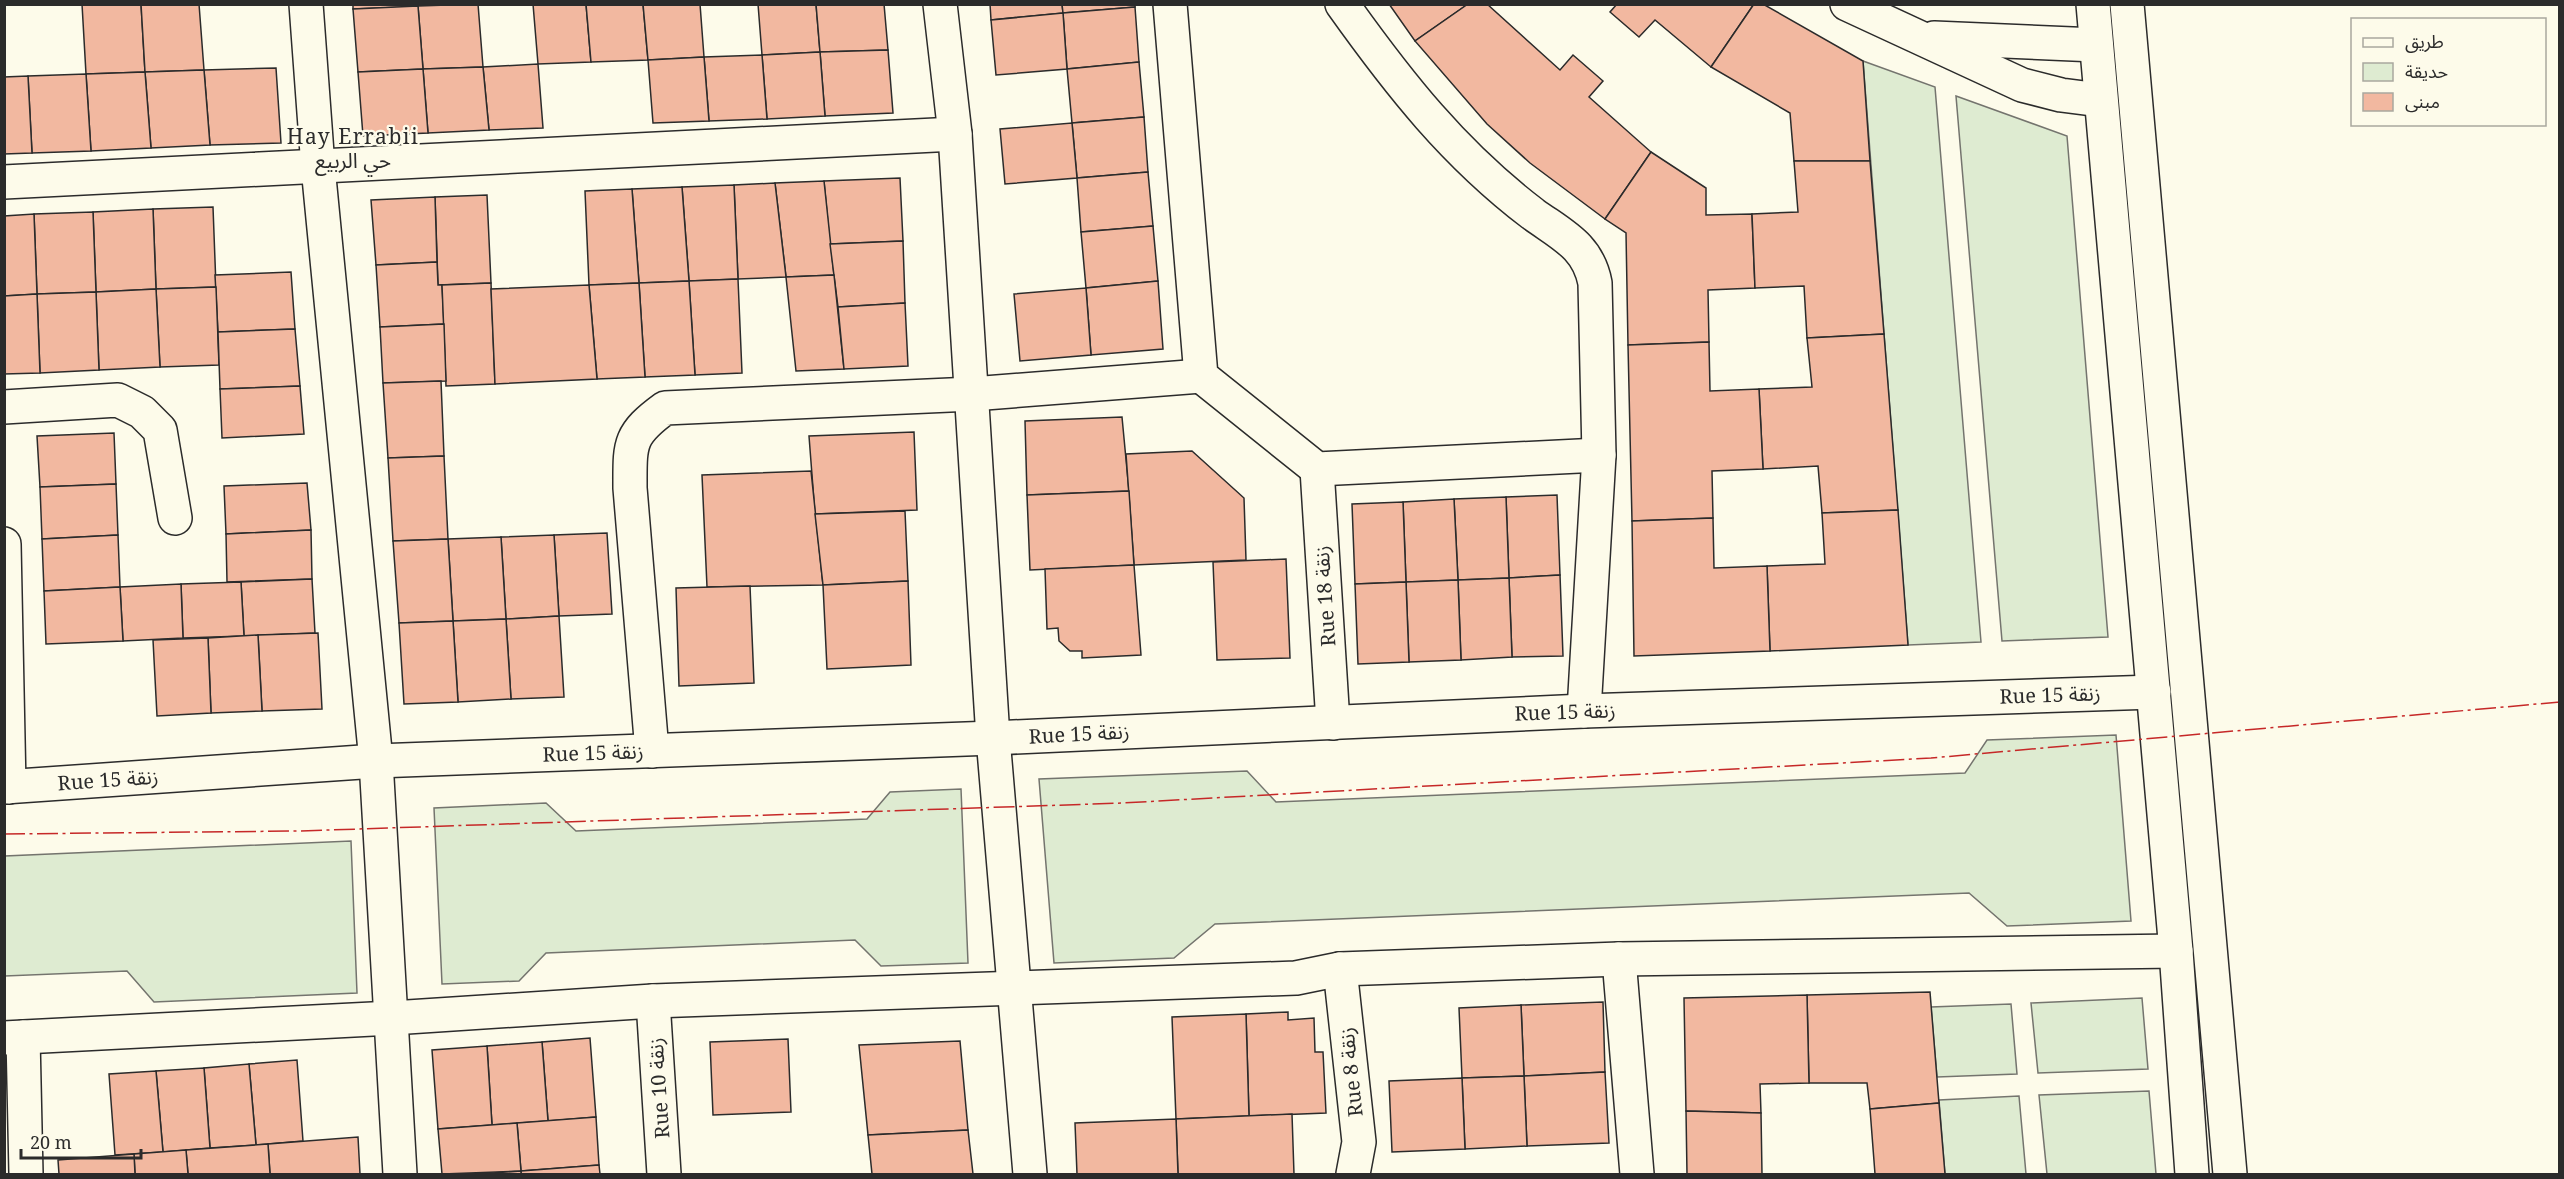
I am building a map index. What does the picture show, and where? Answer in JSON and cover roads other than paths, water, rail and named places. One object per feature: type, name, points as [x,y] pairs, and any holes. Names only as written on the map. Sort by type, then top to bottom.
[{"type":"street","points":[[306,4],[318,167],[376,761],[400,1174]]},
{"type":"street","points":[[940,4],[955,134],[993,738],[1030,1174]]},
{"type":"street","points":[[1170,4],[1201,376]]},
{"type":"street","points":[[1342,4],[1385,65],[1459,152],[1506,193],[1576,245],[1591,265],[1595,283],[1599,455],[1584,711]]},
{"type":"street","points":[[1847,4],[2022,85],[2061,95],[2100,100]]},
{"type":"street","points":[[2093,4],[2176,951],[2192,1174]]},
{"type":"street","points":[[2127,4],[2230,1174]]},
{"type":"street","points":[[1920,37],[2096,45]]},
{"type":"street","points":[[4,182],[955,134]]},
{"type":"street","points":[[652,751],[630,488],[630,451],[641,425],[665,408],[972,394],[1201,376],[1317,469],[1599,455]]},
{"type":"street","points":[[4,407],[118,400],[142,412],[160,430],[175,518]]},
{"type":"street","name":"Rue 18 زنقة","points":[[1317,469],[1334,723]]},
{"type":"street","points":[[4,544],[7,787]]},
{"type":"street","name":"Rue 15 زنقة","points":[[7,787],[376,761],[993,738],[1584,711],[2154,692]]},
{"type":"street","points":[[26,1174],[14,1037],[392,1018],[653,1001],[1296,978],[1340,969],[1619,959],[2176,951]]},
{"type":"street","points":[[1619,959],[1637,1174]]},
{"type":"street","name":"Rue 8 زنقة","points":[[1340,969],[1359,1142],[1353,1174]]},
{"type":"street","name":"Rue 10 زنقة","points":[[653,1001],[664,1174]]},
{"type":"district","name":"Hay Errabii حي الربيع","points":[[353,149]]}]
